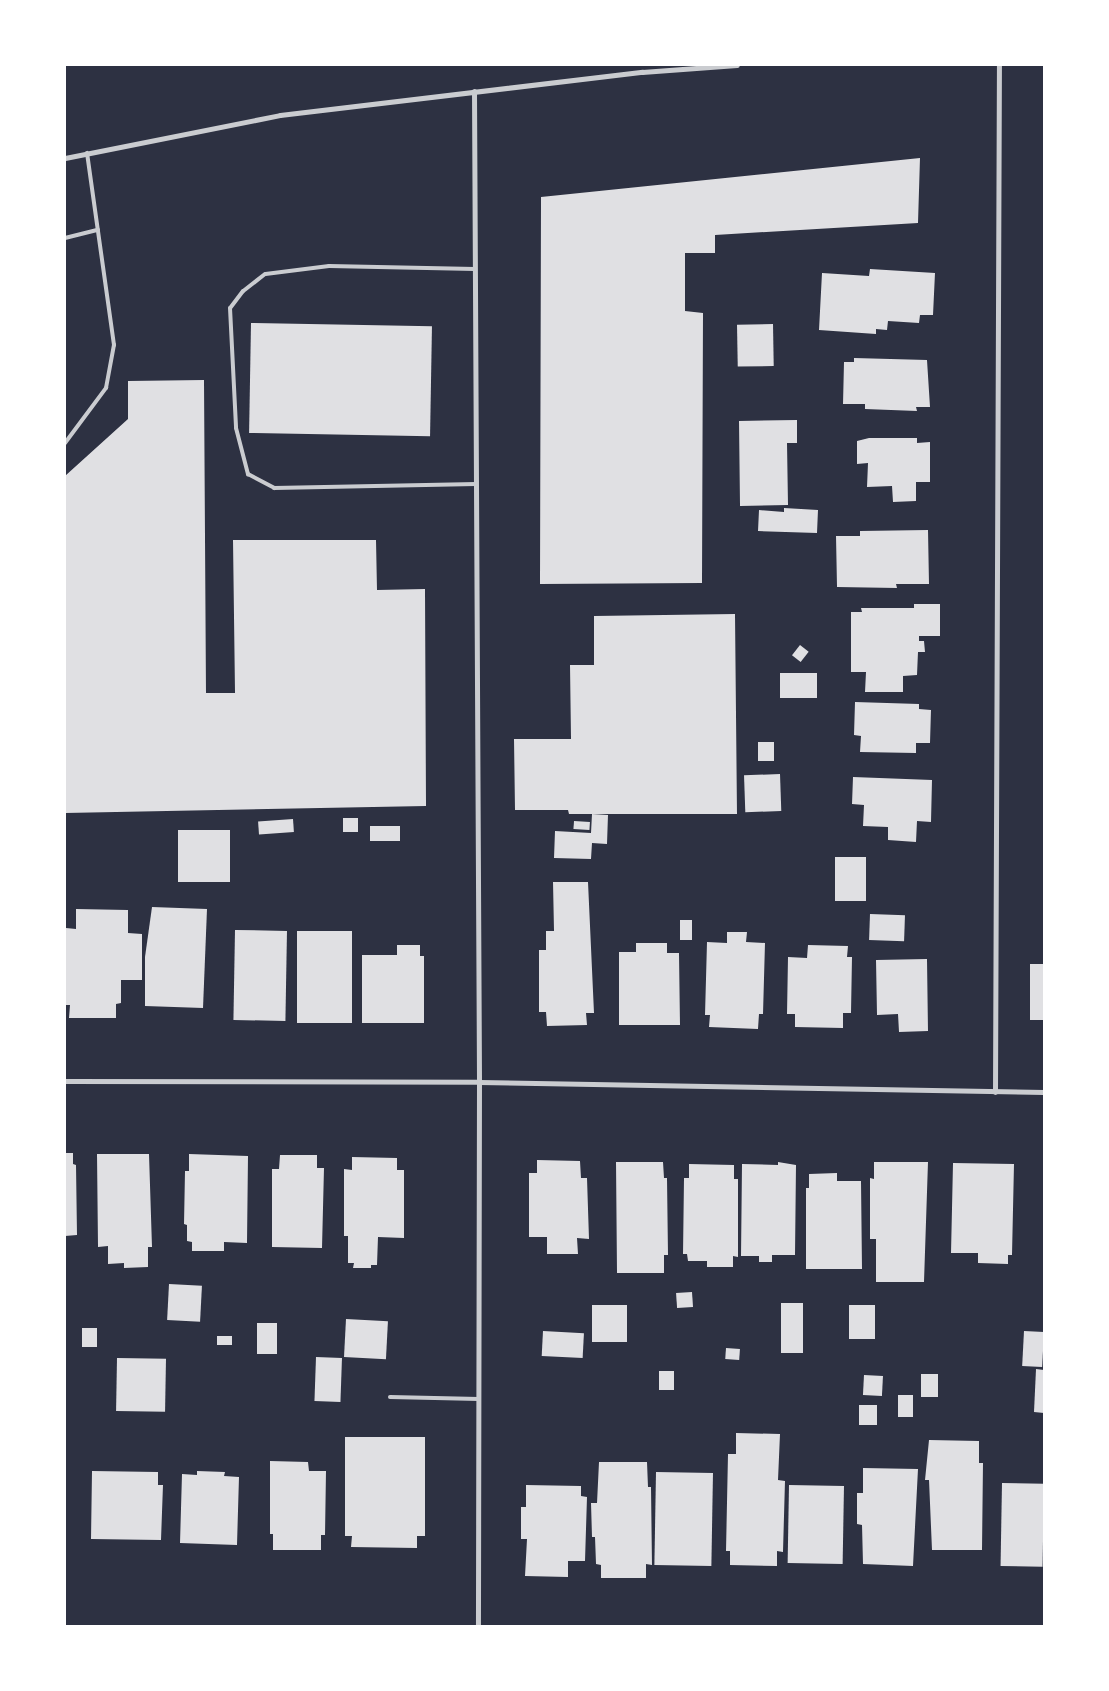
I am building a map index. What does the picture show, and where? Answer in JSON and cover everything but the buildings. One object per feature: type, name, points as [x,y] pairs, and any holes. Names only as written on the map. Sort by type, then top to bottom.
[{"type":"street","points":[[65,158],[280,115],[642,72],[737,65]]},
{"type":"street","points":[[995,1092],[999,65]]},
{"type":"street","points":[[474,91],[479,1082],[478,1626]]},
{"type":"street","points":[[65,1081],[479,1082],[1044,1092]]},
{"type":"lane","points":[[641,65],[642,72]]},
{"type":"lane","points":[[65,443],[106,388],[114,345],[87,153]]},
{"type":"lane","points":[[65,238],[98,230]]},
{"type":"lane","points":[[475,270],[329,266],[265,274],[243,291],[230,308],[236,428],[248,474],[274,488],[476,484]]},
{"type":"lane","points":[[390,1397],[479,1399]]}]
